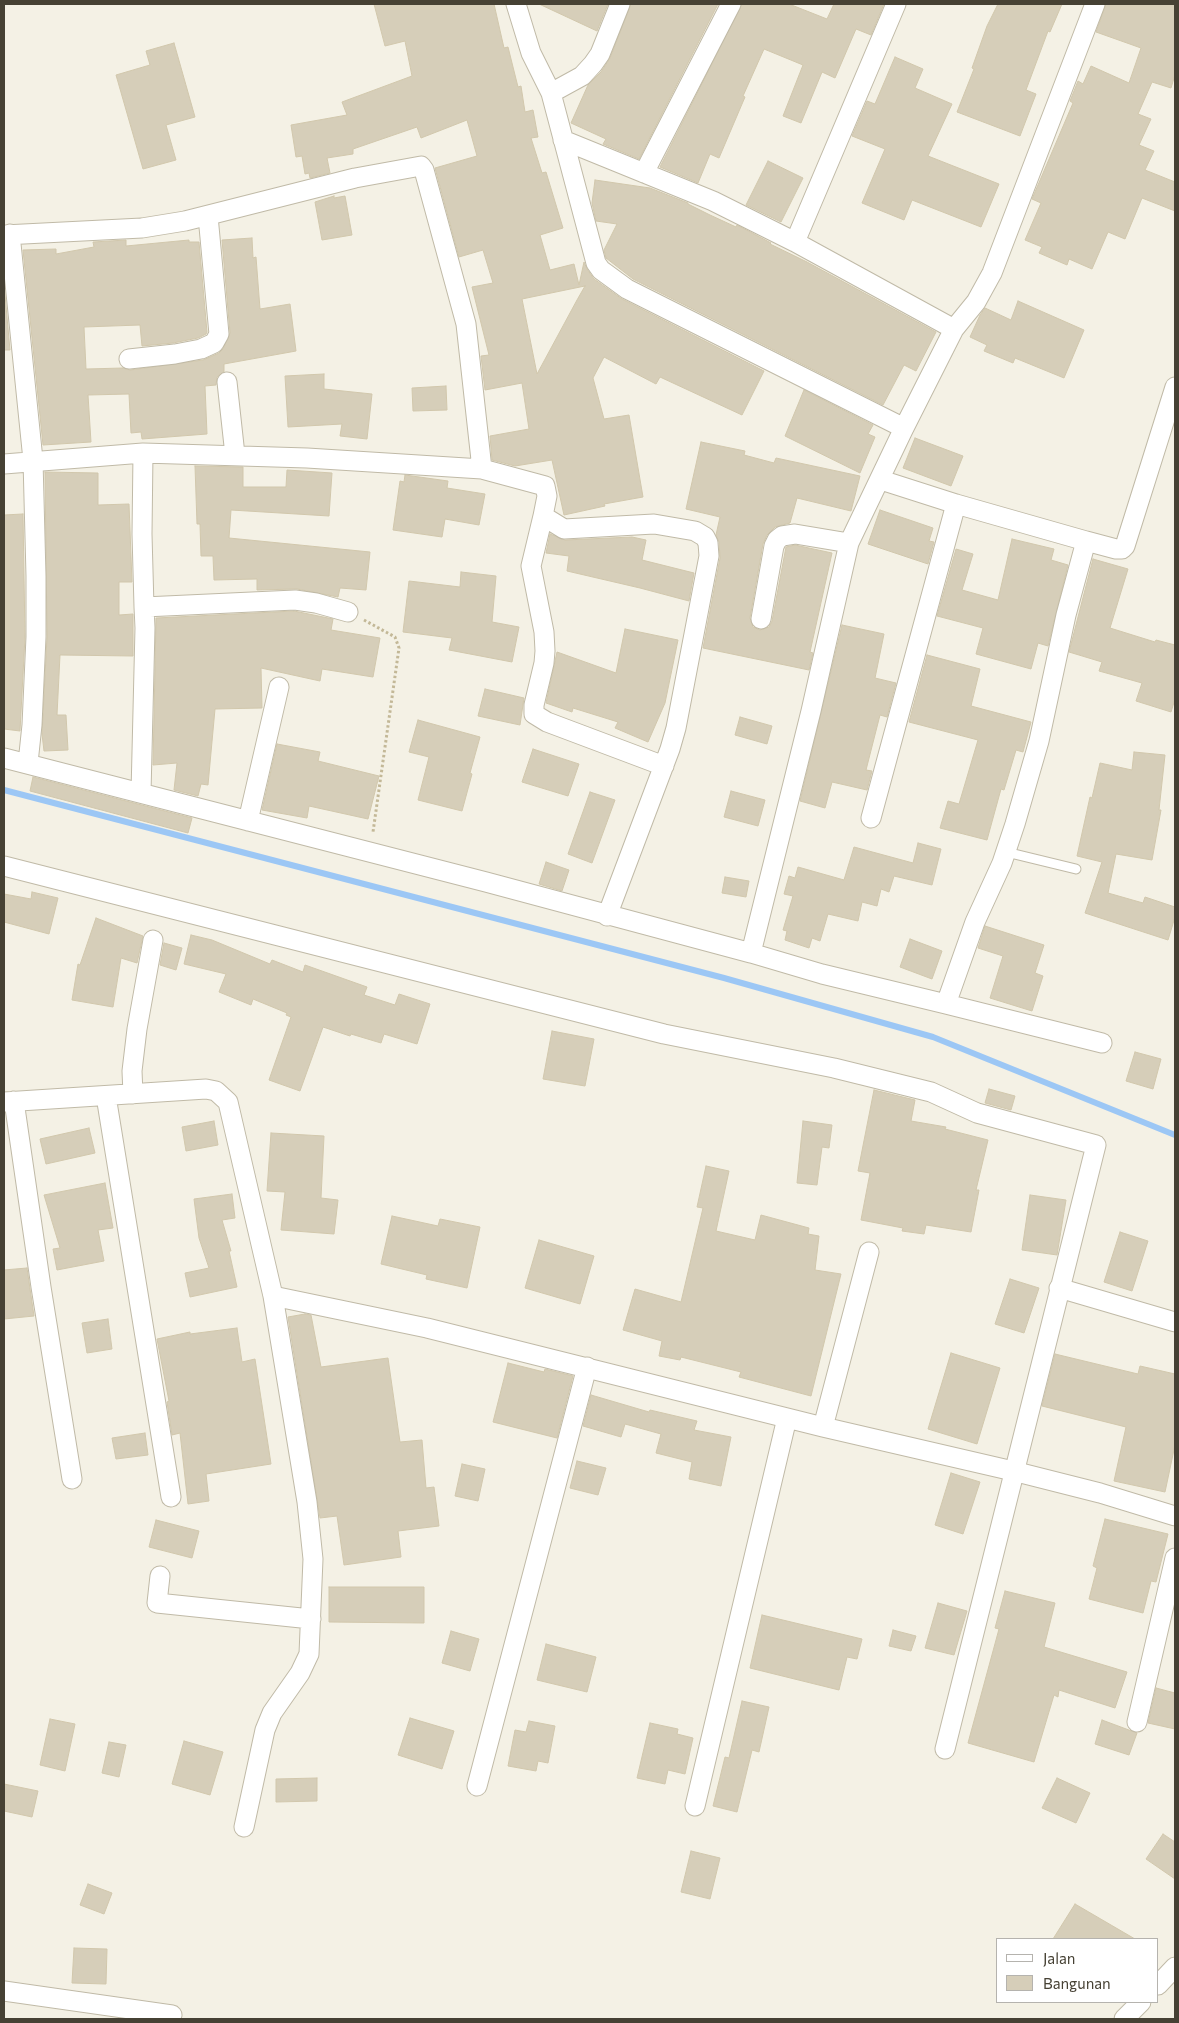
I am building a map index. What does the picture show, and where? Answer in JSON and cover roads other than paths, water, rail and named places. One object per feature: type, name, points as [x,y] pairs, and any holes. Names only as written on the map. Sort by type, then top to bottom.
[{"type":"street","points":[[516,4],[532,53],[551,93],[596,264],[604,273],[627,289],[904,428]]},
{"type":"street","points":[[551,93],[582,76],[593,64],[600,54],[620,4]]},
{"type":"street","points":[[644,173],[731,4]]},
{"type":"street","points":[[795,242],[896,4]]},
{"type":"street","points":[[751,953],[811,710],[849,543],[954,329],[976,302],[992,273],[1095,4]]},
{"type":"street","points":[[563,140],[714,200],[954,329]]},
{"type":"street","points":[[28,763],[32,725],[36,637],[32,460],[7,234],[142,228],[185,221],[355,178],[414,166],[423,166],[465,318],[482,469]]},
{"type":"street","points":[[129,359],[201,349],[214,343],[219,334],[208,216]]},
{"type":"street","points":[[227,382],[235,456]]},
{"type":"street","points":[[880,480],[956,504],[1086,541],[1122,549],[1125,546],[1175,387]]},
{"type":"street","points":[[141,793],[145,628],[142,534],[143,453]]},
{"type":"street","points":[[4,464],[32,460],[143,453],[322,458],[482,469],[545,486],[547,496],[531,566],[544,632],[545,651],[534,705],[534,714],[547,722],[664,766]]},
{"type":"street","points":[[871,818],[956,504]]},
{"type":"street","points":[[542,516],[564,529],[666,525],[695,531],[705,537],[708,543],[709,556],[676,728],[664,766],[608,916]]},
{"type":"street","points":[[761,619],[774,546],[777,540],[782,536],[795,534],[849,543]]},
{"type":"street","points":[[946,1004],[975,922],[1006,852],[1038,740],[1066,615],[1086,541]]},
{"type":"street","points":[[144,607],[295,600],[316,603],[348,612]]},
{"type":"street","points":[[248,821],[279,687]]},
{"type":"street","points":[[4,758],[486,882],[831,976],[1102,1043]]},
{"type":"street","points":[[4,866],[664,1034],[834,1068],[931,1092],[977,1113],[1096,1145],[945,1748]]},
{"type":"street","points":[[133,1094],[132,1070],[137,1028],[153,940]]},
{"type":"street","points":[[72,1479],[9,1102],[206,1089],[216,1091],[228,1102],[273,1296],[310,1520],[312,1560],[309,1654],[305,1664],[272,1713],[265,1730],[244,1827]]},
{"type":"street","points":[[106,1096],[171,1497]]},
{"type":"street","points":[[823,1427],[869,1252]]},
{"type":"street","points":[[1059,1288],[1175,1322]]},
{"type":"street","points":[[273,1296],[427,1328],[587,1367],[786,1418],[1100,1493],[1175,1516]]},
{"type":"street","points":[[477,1786],[587,1367]]},
{"type":"street","points":[[695,1806],[786,1418]]},
{"type":"street","points":[[1137,1722],[1175,1558]]},
{"type":"street","points":[[160,1576],[156,1603],[311,1619]]},
{"type":"street","points":[[1159,1984],[1175,1967]]},
{"type":"street","points":[[4,1991],[172,2015]]},
{"type":"street","points":[[1124,2019],[1140,2003]]},
{"type":"lane","points":[[1006,852],[1076,869]]},
{"type":"waterway","points":[[4,790],[724,978],[933,1037],[1175,1135]]}]
